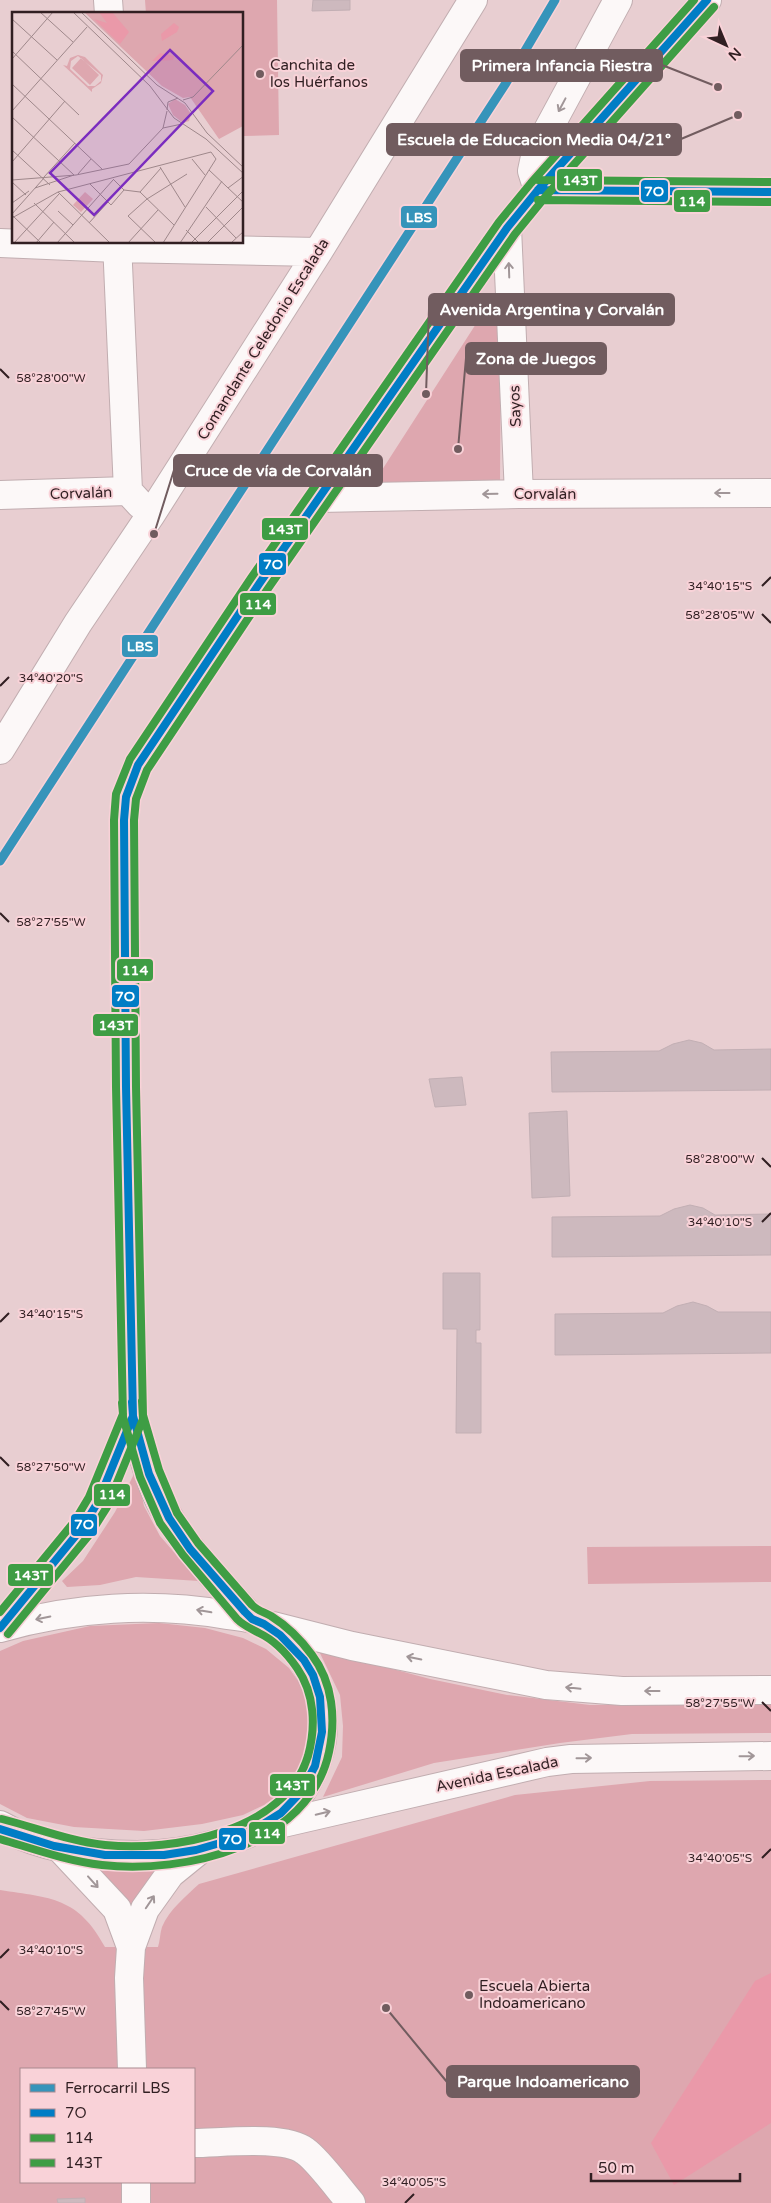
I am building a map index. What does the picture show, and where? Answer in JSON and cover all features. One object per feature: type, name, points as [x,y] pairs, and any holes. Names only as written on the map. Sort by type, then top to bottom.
[{"type":"main road","name":"Comandante Celedonio Escalada","points":[[0,750],[78,623],[150,516],[318,252],[473,0]]},
{"type":"main road","points":[[538,190],[532,171],[536,152],[618,0]]},
{"type":"main road","points":[[4,1829],[59,1847],[106,1855],[155,1855],[202,1848],[259,1829],[288,1808],[310,1780],[322,1746],[323,1719],[323,1710],[313,1676],[293,1646],[259,1621],[201,1562],[164,1508],[147,1466],[133,1416],[126,1080],[124,820],[126,796],[138,765],[319,498],[508,228],[538,190],[707,0]]},
{"type":"main road","points":[[538,190],[771,192]]},
{"type":"main road","name":"Sayos","points":[[508,228],[519,494]]},
{"type":"main road","points":[[58,244],[318,252]]},
{"type":"main road","points":[[117,245],[128,491]]},
{"type":"main road","name":"Corvalán","points":[[0,495],[128,491],[150,516]]},
{"type":"main road","name":"Corvalán","points":[[319,498],[519,494],[771,493]]},
{"type":"main road","points":[[1,1628],[82,1528],[98,1502],[133,1416]]},
{"type":"main road","points":[[1,1628],[64,1614],[126,1607],[190,1608],[259,1621],[352,1646],[546,1685],[622,1691],[771,1690]]},
{"type":"main road","name":"Avenida Escalada","points":[[259,1829],[547,1762],[571,1759],[771,1756]]},
{"type":"main road","points":[[59,1847],[117,1909],[131,1947]]},
{"type":"main road","points":[[132,2068],[129,1978],[131,1947],[145,1909],[170,1874],[202,1848]]},
{"type":"main road","points":[[195,2143],[276,2142],[291,2144],[305,2151],[351,2203]]},
{"type":"main road","points":[[136,2183],[136,2203]]},
{"type":"shaded area","name":"Canchita de los Huérfanos","points":[[145,0],[277,0],[279,135],[244,136],[244,12],[146,12]]},
{"type":"shaded area","points":[[489,312],[501,320],[500,483],[373,484],[483,313]]},
{"type":"shaded area","points":[[136,1470],[144,1506],[160,1536],[199,1581],[136,1577],[100,1585],[67,1587],[62,1581],[83,1561],[115,1512]]},
{"type":"shaded area","points":[[771,1546],[771,1582],[588,1584],[587,1547]]},
{"type":"shaded area","points":[[159,1623],[205,1628],[243,1638],[266,1649],[289,1668],[309,1700],[313,1735],[297,1774],[281,1793],[264,1805],[243,1815],[202,1824],[144,1831],[74,1827],[27,1818],[0,1804],[0,1651],[23,1641],[90,1626]]},
{"type":"shaded area","points":[[318,1649],[430,1679],[507,1695],[590,1705],[771,1704],[771,1733],[632,1734],[560,1743],[434,1763],[323,1797],[342,1757],[343,1726],[340,1695]]},
{"type":"shaded area","name":"Escuela Abierta Indoamericano","points":[[771,1780],[771,2203],[0,2203],[0,1890],[49,1898],[73,1909],[95,1931],[105,1947],[158,1947],[165,1921],[178,1904],[199,1884],[515,1795],[650,1781]]},
{"type":"shaded area","points":[[168,1867],[131,1930],[96,1871],[131,1871]]},
{"type":"shaded area","points":[[771,1973],[771,2123],[674,2185],[651,2143],[755,1981]]},
{"type":"building","points":[[313,0],[350,0],[350,10],[312,11]]},
{"type":"building","points":[[689,1040],[702,1043],[714,1050],[771,1049],[771,1090],[552,1092],[551,1052],[659,1051],[673,1044]]},
{"type":"building","points":[[462,1077],[466,1105],[435,1107],[429,1079]]},
{"type":"building","points":[[567,1111],[570,1196],[532,1198],[529,1113]]},
{"type":"building","points":[[690,1205],[703,1208],[715,1215],[771,1214],[771,1255],[552,1257],[552,1217],[660,1216],[674,1209]]},
{"type":"building","points":[[443,1273],[480,1273],[480,1330],[476,1330],[476,1343],[481,1343],[481,1433],[456,1433],[457,1329],[443,1329]]},
{"type":"building","points":[[693,1302],[718,1312],[771,1312],[771,1353],[555,1355],[555,1314],[663,1313],[677,1306]]},
{"type":"building","points":[[85,2198],[85,2203],[58,2203],[57,2199]]},
{"type":"rail line","name":"LBS","points":[[0,861],[506,83],[555,0]]},
{"type":"transit line","name":"143T","points":[[2,1819],[66,1837],[105,1845],[162,1845],[193,1840],[223,1832],[252,1819],[276,1803],[295,1782],[308,1756],[313,1722],[310,1700],[303,1678],[280,1648],[265,1636],[237,1619],[183,1555],[160,1523],[140,1477],[123,1417],[116,1087],[114,820],[116,794],[130,759],[251,578],[499,222],[531,183],[694,0]]},
{"type":"transit line","name":"7O","points":[[0,1829],[54,1846],[105,1855],[164,1855],[196,1850],[227,1841],[255,1829],[281,1813],[301,1792],[315,1766],[322,1732],[320,1697],[313,1675],[304,1660],[280,1635],[264,1624],[252,1619],[245,1612],[190,1549],[169,1518],[149,1474],[133,1416],[126,1087],[124,820],[126,797],[138,765],[259,584],[507,228],[538,190],[707,0]]},
{"type":"transit line","name":"114","points":[[0,1839],[76,1861],[102,1865],[135,1867],[205,1858],[239,1847],[270,1831],[297,1811],[317,1784],[329,1752],[332,1727],[331,1702],[319,1666],[303,1644],[283,1624],[252,1605],[198,1543],[177,1513],[159,1470],[143,1415],[136,1087],[134,820],[136,799],[147,770],[267,590],[515,234],[546,196],[714,7]]},
{"type":"transit line","name":"143T","points":[[538,180],[771,182]]},
{"type":"transit line","name":"7O","points":[[538,190],[771,192]]},
{"type":"transit line","name":"114","points":[[538,200],[771,202]]},
{"type":"transit line","name":"114","points":[[8,1634],[90,1534],[107,1507],[143,1419],[142,1401]]},
{"type":"transit line","name":"7O","points":[[0,1628],[82,1528],[98,1502],[133,1416],[132,1402]]},
{"type":"transit line","name":"143T","points":[[0,1612],[74,1522],[89,1497],[123,1414],[122,1403]]},
{"type":"place","name":"Canchita de los Huérfanos","points":[[260,74]]},
{"type":"place","name":"Primera Infancia Riestra","points":[[718,87]]},
{"type":"place","name":"Escuela de Educacion Media 04/21°","points":[[738,115]]},
{"type":"place","name":"Avenida Argentina y Corvalán","points":[[426,394]]},
{"type":"place","name":"Zona de Juegos","points":[[458,449]]},
{"type":"place","name":"Cruce de vía de Corvalán","points":[[154,534]]},
{"type":"place","name":"Escuela Abierta Indoamericano","points":[[469,1995]]},
{"type":"place","name":"Parque Indoamericano","points":[[386,2008]]}]
